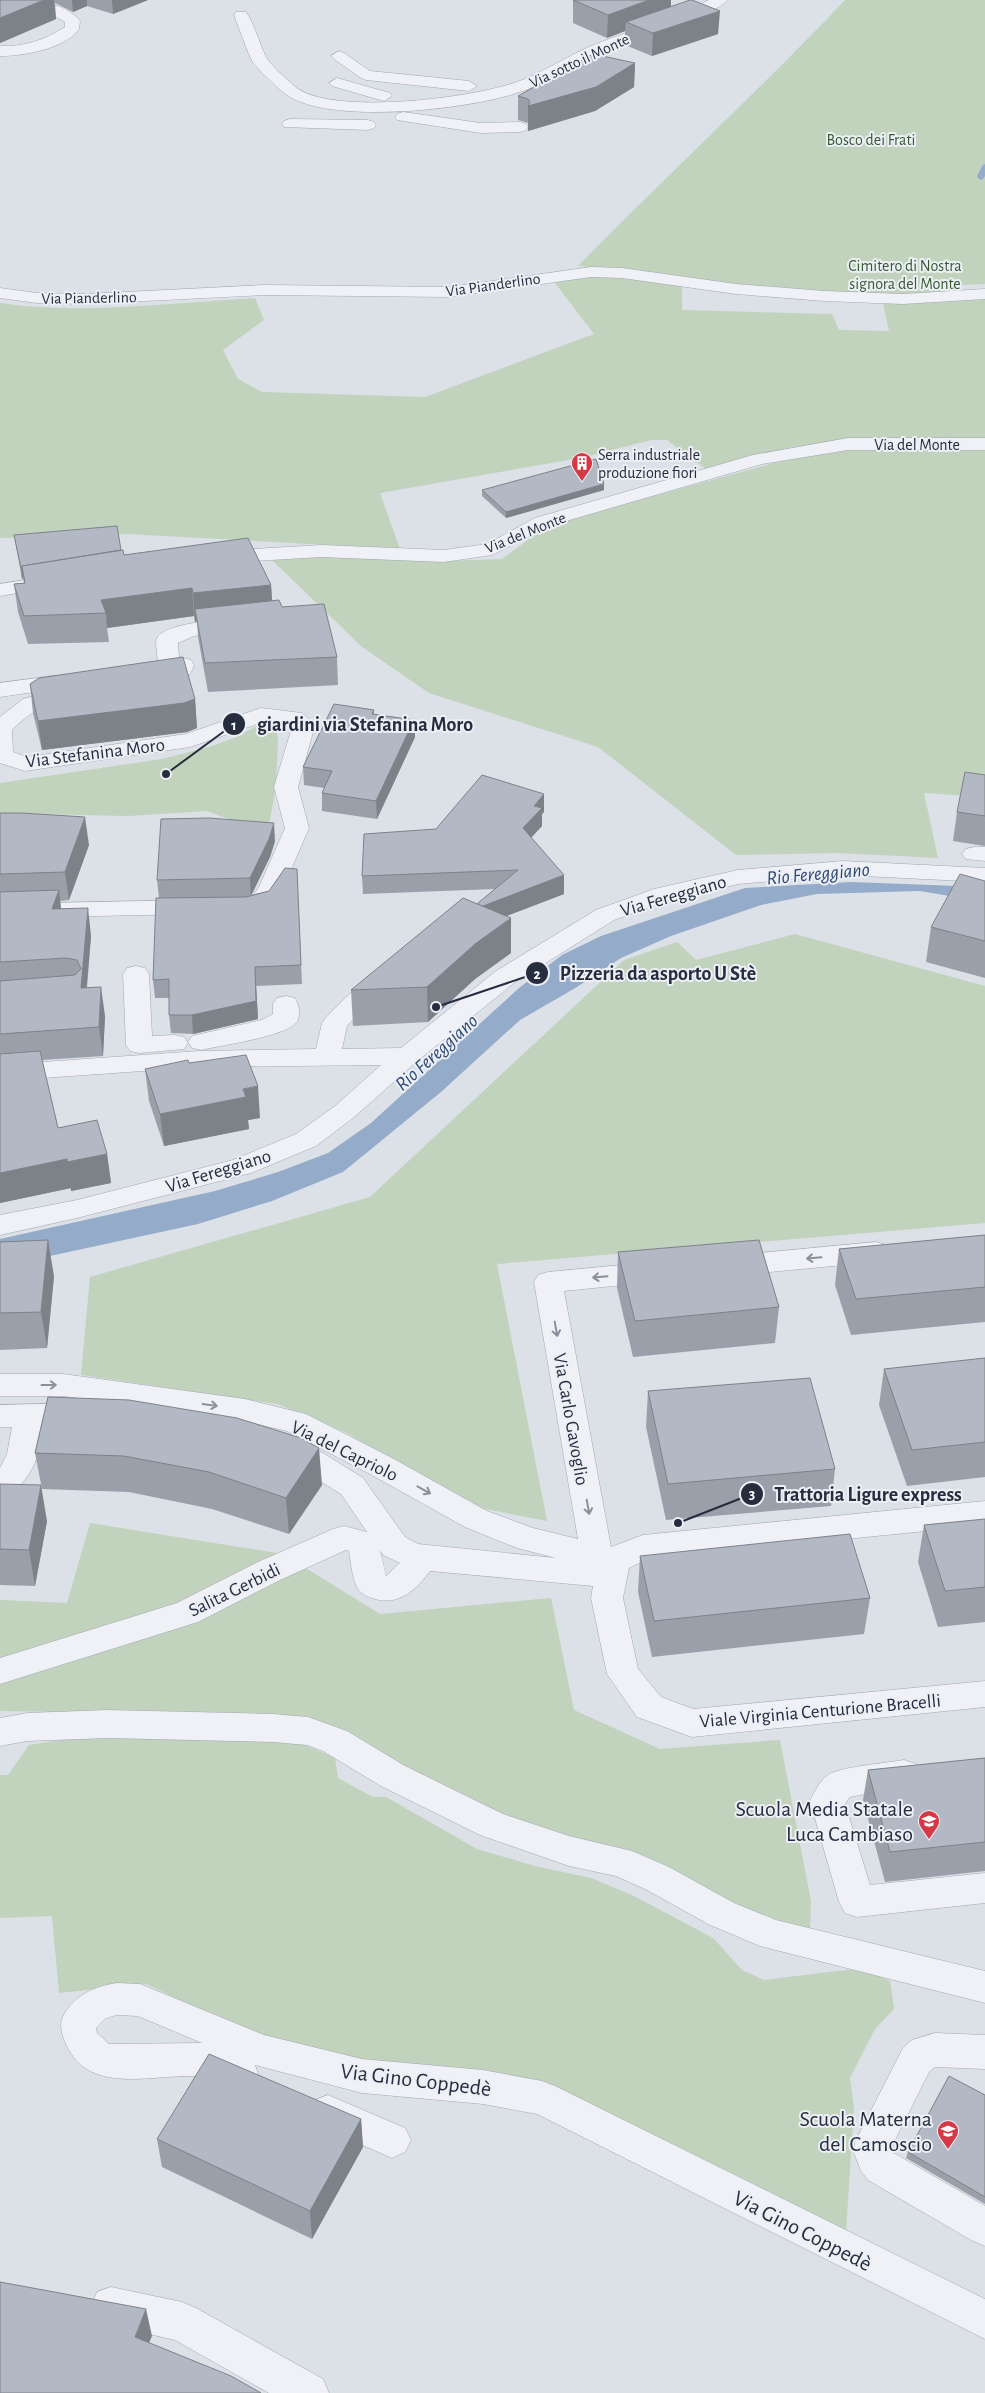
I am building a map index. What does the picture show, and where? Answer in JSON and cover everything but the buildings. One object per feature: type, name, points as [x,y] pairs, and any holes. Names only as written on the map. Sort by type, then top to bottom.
[{"type":"street","points":[[0,51],[25,50],[57,39],[72,29],[73,21],[68,15],[51,9],[2,0]]},
{"type":"street","name":"Via sotto il Monte","points":[[241,14],[260,60],[293,92],[318,103],[351,108],[390,107],[482,97],[521,86],[599,48],[685,18],[720,0]]},
{"type":"street","name":"Via sotto il Monte","points":[[339,56],[366,75],[408,81],[470,86],[506,84],[521,86]]},
{"type":"street","name":"Via sotto il Monte","points":[[337,83],[384,96],[418,92],[458,99]]},
{"type":"street","name":"Via sotto il Monte","points":[[351,108],[362,115],[416,118],[481,128],[520,127]]},
{"type":"street","name":"Via sotto il Monte","points":[[290,124],[384,124],[405,122],[416,118]]},
{"type":"street","name":"Via Pianderlino","points":[[0,293],[37,298],[85,299],[264,290],[449,292],[550,276],[591,272],[622,272],[736,289],[903,300],[985,294]]},
{"type":"street","name":"Via del Monte","points":[[197,559],[321,551],[411,556],[454,554],[492,548],[542,522],[760,459],[848,444],[985,444]]},
{"type":"street","points":[[0,590],[74,579]]},
{"type":"street","points":[[148,674],[181,673],[183,666],[169,661],[167,640],[189,630],[255,623]]},
{"type":"street","name":"Via Stefanina Moro","points":[[0,690],[88,684],[35,699],[15,713],[1,729],[2,756],[25,764],[190,740],[261,715],[294,718],[304,725],[286,787],[297,828],[272,888],[260,902],[223,906],[0,911]]},
{"type":"street","name":"Via Fereggiano","points":[[0,1225],[77,1209],[240,1167],[306,1140],[344,1112],[407,1056],[505,977],[605,915],[663,894],[738,877],[843,868],[981,861]]},
{"type":"street","points":[[327,1057],[334,1023],[393,966]]},
{"type":"street","points":[[136,974],[139,1045],[327,1057],[407,1056]]},
{"type":"street","points":[[0,1072],[200,1050],[270,1026],[286,1018],[286,1004]]},
{"type":"street","name":"Via Carlo Gavoglio","points":[[608,1564],[548,1282],[906,1250]]},
{"type":"street","name":"Via del Capriolo","points":[[0,1384],[63,1385],[245,1410],[295,1422],[382,1466],[476,1519],[528,1539],[608,1564]]},
{"type":"street","name":"Via del Capriolo","points":[[13,1416],[86,1414],[215,1427],[267,1442],[312,1461],[352,1486],[394,1546],[406,1553],[422,1558],[608,1564]]},
{"type":"street","name":"Via del Capriolo","points":[[0,1484],[12,1476],[25,1446],[28,1424],[13,1416]]},
{"type":"street","points":[[608,1564],[643,1547],[985,1513]]},
{"type":"street","name":"Salita Gerbidi","points":[[0,1671],[187,1613],[269,1571],[344,1538],[354,1539],[364,1545],[370,1583],[376,1586],[395,1587],[404,1583],[422,1558]]},
{"type":"street","name":"Viale Virginia Centurione Bracelli","points":[[608,1564],[607,1598],[623,1674],[649,1707],[692,1723],[985,1694]]},
{"type":"street","points":[[0,1732],[26,1727],[108,1724],[273,1728],[308,1731],[335,1741],[393,1776],[492,1825],[569,1851],[620,1862],[657,1878],[722,1914],[774,1936],[985,1987]]},
{"type":"street","points":[[930,1770],[840,1785],[826,1801],[857,1902],[985,1888]]},
{"type":"street","name":"Via Gino Coppedè","points":[[392,2140],[208,2060],[123,2062],[106,2060],[97,2056],[84,2044],[78,2030],[79,2022],[93,2006],[105,2001],[117,1999],[140,2000],[261,2051],[362,2076],[483,2087],[542,2098],[985,2320]]},
{"type":"street","points":[[985,2052],[956,2050],[925,2052],[916,2060],[874,2142],[873,2148],[875,2161],[881,2167],[985,2226]]},
{"type":"street","points":[[75,2299],[182,2322],[309,2393]]},
{"type":"green space","name":"Bosco dei Frati","points":[[845,0],[985,0],[985,284],[960,285],[947,291],[906,296],[736,286],[621,269],[578,266],[779,67]]},
{"type":"green space","points":[[601,276],[682,284],[682,310],[832,314],[839,330],[889,331],[883,303],[985,299],[985,440],[828,442],[781,450],[706,469],[667,440],[651,440],[585,457],[380,493],[400,549],[127,534],[0,538],[0,303],[63,308],[95,308],[255,298],[264,320],[223,350],[238,379],[262,392],[425,397],[594,334],[552,279]]},
{"type":"green space","points":[[851,448],[985,449],[985,797],[924,793],[938,858],[837,853],[736,855],[598,747],[429,693],[362,647],[272,560],[322,555],[445,561],[502,559],[548,525],[810,453]]},
{"type":"green space","points":[[266,725],[276,728],[278,740],[276,786],[269,825],[242,824],[207,811],[128,816],[30,814],[0,816],[0,783],[162,759],[209,747],[234,738],[257,726]]},
{"type":"green space","points":[[795,934],[985,986],[985,1223],[497,1264],[547,1521],[465,1505],[345,1432],[277,1404],[81,1375],[90,1277],[370,1197],[624,960],[677,942],[696,960]]},
{"type":"green space","points":[[90,1523],[283,1554],[380,1614],[551,1598],[574,1710],[660,1749],[780,1740],[811,1901],[810,1933],[523,1829],[257,1715],[0,1711],[0,1600],[67,1603]]},
{"type":"green space","points":[[128,1735],[301,1743],[335,1758],[338,1778],[373,1797],[386,1797],[477,1849],[535,1866],[591,1878],[634,1896],[713,1938],[742,1970],[764,1980],[862,1968],[890,1981],[894,2009],[875,2029],[850,2078],[854,2107],[846,2231],[674,2146],[285,2050],[146,1984],[59,1993],[52,1916],[0,1918],[0,1775],[8,1775],[29,1745],[61,1740]]},
{"type":"water","name":"Rio Fereggiano","points":[[851,882],[985,887],[985,902],[920,891],[817,894],[761,905],[671,936],[621,958],[577,987],[520,1020],[441,1092],[343,1172],[272,1201],[198,1224],[36,1259],[0,1264],[0,1239],[215,1191],[278,1172],[328,1153],[371,1123],[519,988],[562,955],[601,936],[745,888]]},
{"type":"waterway","points":[[981,176],[985,168]]},
{"type":"place","name":"Serra industriale produzione fiori","points":[[582,482]]},
{"type":"place","name":"giardini via Stefanina Moro","points":[[166,774]]},
{"type":"place","name":"Pizzeria da asporto U Stè","points":[[436,1007]]},
{"type":"place","name":"Trattoria Ligure express","points":[[678,1523]]},
{"type":"place","name":"Scuola Media Statale Luca Cambiaso","points":[[929,1840]]},
{"type":"place","name":"Scuola Materna del Camoscio","points":[[948,2150]]},
{"type":"park label","name":"Cimitero di Nostra signora del Monte","points":[[905,274]]}]
